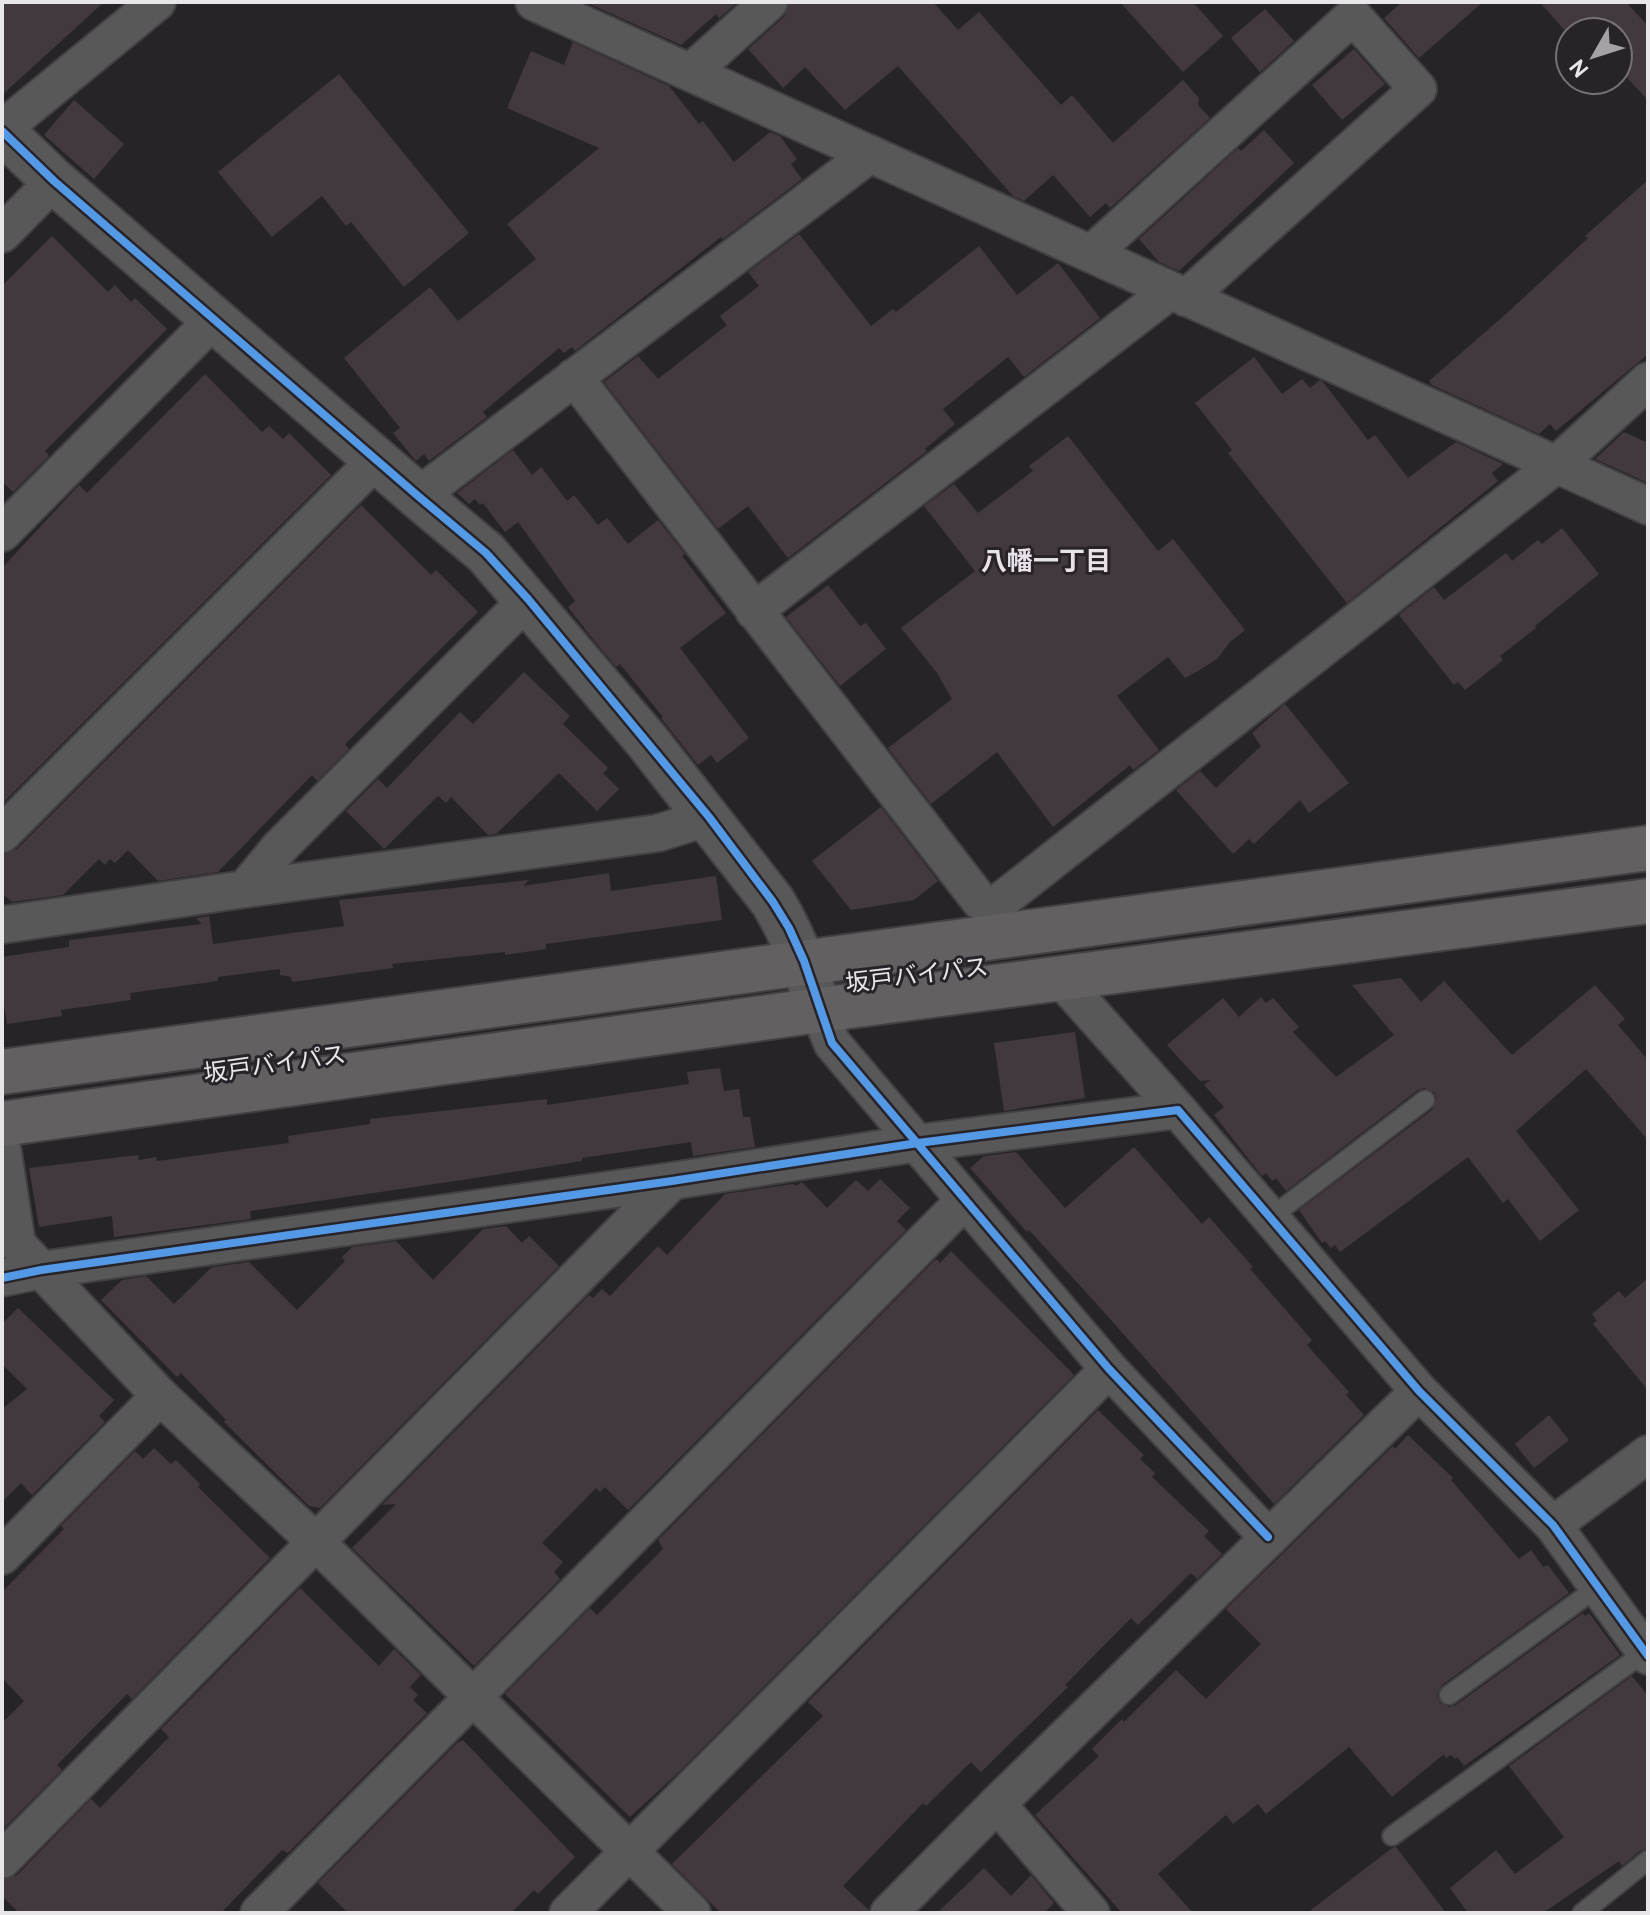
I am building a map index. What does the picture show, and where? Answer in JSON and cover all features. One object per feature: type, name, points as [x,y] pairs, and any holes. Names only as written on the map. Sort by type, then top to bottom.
[{"type":"highway","name":"坂戸バイパス","points":[[2,1072],[804,961],[993,923],[1648,848]]},
{"type":"highway","name":"坂戸バイパス","points":[[2,1124],[819,1010],[1648,901]]},
{"type":"street","points":[[157,2],[2,130],[54,181],[486,553],[528,599],[709,817],[773,902],[804,961],[832,1043],[1109,1369],[1268,1537]]},
{"type":"street","points":[[534,2],[1648,506]]},
{"type":"street","points":[[691,72],[769,2]]},
{"type":"street","points":[[754,611],[1178,294],[1418,89],[1353,16],[1091,254]]},
{"type":"street","points":[[418,496],[870,154]]},
{"type":"street","points":[[2,234],[54,181]]},
{"type":"street","points":[[2,533],[214,319]]},
{"type":"street","points":[[574,377],[980,901],[993,923],[1557,464],[1648,381]]},
{"type":"street","points":[[2,834],[377,459]]},
{"type":"street","points":[[245,889],[279,848],[528,599]]},
{"type":"street","points":[[2,925],[658,833],[709,817]]},
{"type":"street","points":[[1061,979],[1271,1217],[1419,1391],[1553,1525],[1646,1654]]},
{"type":"street","points":[[2,1278],[918,1143],[1178,1110]]},
{"type":"street","points":[[2,1146],[17,1244],[160,1396],[316,1542],[692,1913]]},
{"type":"street","points":[[2,1860],[672,1181]]},
{"type":"street","points":[[259,1913],[965,1200]]},
{"type":"street","points":[[568,1913],[1109,1369]]},
{"type":"street","points":[[889,1913],[1419,1391]]},
{"type":"street","points":[[2,1556],[160,1396]]},
{"type":"street","points":[[1553,1525],[1648,1454]]},
{"type":"street","points":[[997,1804],[1091,1913]]},
{"type":"lane","points":[[1271,1217],[1425,1100]]},
{"type":"lane","points":[[1449,1695],[1598,1587]]},
{"type":"lane","points":[[1392,1836],[1646,1654]]},
{"type":"lane","points":[[1582,1913],[1648,1860]]},
{"type":"building","points":[[2,2],[104,2],[2,95]]},
{"type":"building","points":[[585,2],[738,2],[719,18],[716,14],[681,45]]},
{"type":"building","points":[[789,2],[933,2],[958,30],[979,12],[1061,105],[1072,95],[1113,143],[1183,80],[1199,98],[1198,105],[1210,118],[1110,208],[1106,203],[1090,217],[1053,175],[1024,201],[1013,196],[898,66],[845,110],[805,67],[783,88],[748,49],[784,17]]},
{"type":"building","points":[[1120,2],[1193,2],[1223,36],[1183,72]]},
{"type":"building","points":[[1402,2],[1483,2],[1419,58],[1384,18]]},
{"type":"building","points":[[1540,2],[1626,2],[1648,26],[1648,100],[1634,85],[1634,16],[1554,18]]},
{"type":"building","points":[[1265,9],[1294,41],[1260,72],[1231,38]]},
{"type":"building","points":[[573,42],[669,86],[699,124],[703,121],[734,162],[770,132],[780,136],[797,159],[791,164],[802,179],[723,239],[721,237],[575,351],[572,347],[564,353],[559,348],[483,412],[487,417],[429,461],[424,454],[416,461],[393,433],[400,428],[344,358],[430,287],[458,321],[536,259],[507,224],[599,148],[507,108],[531,51],[564,65]]},
{"type":"building","points":[[1354,49],[1385,84],[1342,120],[1312,85]]},
{"type":"building","points":[[339,74],[469,233],[404,287],[351,222],[346,226],[322,196],[272,237],[218,172]]},
{"type":"building","points":[[74,100],[124,144],[94,179],[44,135]]},
{"type":"building","points":[[1264,130],[1294,163],[1179,271],[1159,262],[1139,239],[1238,148],[1241,151]]},
{"type":"building","points":[[1648,180],[1648,354],[1556,431],[1550,424],[1539,434],[1432,385],[1429,381],[1507,313],[1588,238],[1585,236]]},
{"type":"building","points":[[799,234],[871,326],[893,309],[896,312],[979,246],[1017,295],[1058,263],[1100,318],[1024,377],[1008,357],[943,409],[955,424],[925,449],[927,451],[788,558],[748,506],[718,529],[604,382],[638,356],[658,379],[727,325],[720,316],[759,286],[748,272]]},
{"type":"building","points":[[52,236],[108,292],[115,285],[131,302],[135,298],[167,329],[45,451],[49,456],[13,492],[2,481],[2,286]]},
{"type":"building","points":[[1254,357],[1282,394],[1302,379],[1310,388],[1320,380],[1323,382],[1368,440],[1375,435],[1408,478],[1456,442],[1503,464],[1492,473],[1498,481],[1347,603],[1228,453],[1232,450],[1195,403]]},
{"type":"building","points":[[205,374],[262,432],[269,426],[283,439],[289,433],[331,475],[2,804],[2,568],[79,485],[87,493]]},
{"type":"building","points":[[1624,432],[1648,443],[1648,483],[1595,459]]},
{"type":"building","points":[[1068,436],[1158,551],[1173,539],[1245,630],[1230,642],[1217,659],[1185,678],[1168,657],[1117,696],[1159,750],[1133,770],[1130,765],[1053,827],[997,752],[931,804],[888,748],[952,699],[937,673],[901,628],[975,571],[924,506],[954,484],[978,513],[1033,471],[1029,466]]},
{"type":"building","points":[[513,450],[532,475],[541,467],[567,501],[574,495],[598,525],[607,518],[628,544],[658,520],[726,613],[680,648],[749,738],[717,763],[711,755],[698,765],[620,664],[616,667],[595,642],[568,607],[575,601],[518,522],[505,532],[483,503],[480,505],[475,499],[469,504],[457,493]]},
{"type":"building","points":[[361,505],[431,575],[436,570],[478,612],[345,744],[349,749],[317,781],[312,775],[218,872],[158,881],[128,850],[115,863],[110,859],[105,865],[99,859],[63,895],[12,902],[2,893],[2,854],[17,849]]},
{"type":"building","points":[[1562,528],[1599,574],[1500,656],[1503,660],[1465,690],[1458,682],[1454,685],[1399,615],[1434,587],[1444,600],[1506,553],[1512,561],[1538,540],[1542,544]]},
{"type":"building","points":[[828,585],[860,626],[866,623],[886,649],[840,686],[786,617]]},
{"type":"building","points":[[524,672],[570,716],[563,724],[608,768],[603,773],[619,789],[597,811],[559,773],[496,834],[488,835],[451,797],[446,803],[438,796],[384,849],[346,811],[378,779],[387,788],[460,712],[473,724]]},
{"type":"building","points":[[1285,704],[1349,783],[1309,813],[1300,800],[1254,844],[1249,839],[1233,854],[1176,790],[1200,771],[1216,788],[1261,746],[1252,733]]},
{"type":"building","points":[[881,807],[938,881],[914,900],[851,910],[812,861]]},
{"type":"building","points":[[609,873],[611,891],[716,876],[722,920],[546,944],[546,949],[505,955],[505,952],[392,964],[393,968],[292,982],[291,977],[280,975],[280,969],[218,977],[218,981],[130,993],[131,1000],[61,1010],[62,1016],[7,1024],[2,992],[2,957],[69,947],[69,940],[202,924],[196,918],[209,916],[213,944],[344,926],[339,900],[529,880],[523,886]]},
{"type":"building","points":[[1401,978],[1421,1002],[1444,981],[1512,1055],[1595,985],[1625,1019],[1618,1025],[1648,1060],[1648,1140],[1586,1069],[1516,1131],[1579,1210],[1540,1241],[1508,1199],[1503,1203],[1468,1157],[1340,1252],[1335,1245],[1331,1248],[1325,1241],[1322,1243],[1299,1210],[1432,1110],[1437,1099],[1434,1092],[1424,1088],[1418,1090],[1286,1191],[1276,1178],[1272,1181],[1266,1173],[1262,1176],[1214,1115],[1224,1107],[1204,1085],[1210,1080],[1200,1081],[1167,1045],[1223,998],[1239,1017],[1261,997],[1266,1003],[1273,998],[1299,1027],[1293,1032],[1336,1077],[1394,1035],[1352,985]]},
{"type":"building","points":[[1075,1032],[1085,1098],[1004,1111],[994,1043]]},
{"type":"building","points":[[720,1068],[724,1091],[739,1089],[743,1117],[750,1117],[755,1147],[693,1156],[691,1142],[250,1211],[251,1219],[114,1237],[112,1216],[39,1227],[29,1168],[138,1155],[139,1160],[156,1157],[157,1161],[289,1143],[288,1136],[370,1124],[370,1119],[547,1099],[547,1105],[689,1084],[687,1072]]},
{"type":"building","points":[[1134,1147],[1202,1224],[1209,1217],[1253,1267],[1250,1269],[1312,1340],[1307,1345],[1349,1392],[1346,1395],[1364,1415],[1274,1504],[1095,1302],[970,1168],[984,1156],[1016,1152],[1065,1208]]},
{"type":"building","points":[[880,1179],[910,1208],[897,1221],[906,1230],[628,1510],[605,1487],[600,1492],[596,1488],[542,1543],[563,1562],[554,1572],[560,1579],[474,1666],[352,1548],[396,1504],[382,1505],[589,1295],[593,1298],[602,1289],[610,1296],[658,1246],[667,1255],[725,1194],[796,1186],[802,1182],[827,1208],[856,1180],[868,1191]]},
{"type":"building","points":[[506,1226],[522,1243],[529,1236],[559,1266],[320,1508],[309,1506],[224,1422],[226,1420],[181,1373],[177,1377],[101,1300],[122,1280],[146,1276],[174,1304],[212,1267],[249,1262],[297,1310],[345,1261],[342,1257],[352,1247],[396,1241],[433,1280],[483,1229]]},
{"type":"building","points":[[951,1251],[1074,1375],[679,1772],[630,1817],[505,1694],[590,1608],[597,1615],[663,1549],[658,1540],[936,1259],[940,1263]]},
{"type":"building","points":[[1648,1278],[1648,1390],[1593,1324],[1597,1321],[1592,1314],[1619,1291],[1625,1298]]},
{"type":"building","points":[[18,1308],[114,1400],[99,1416],[105,1422],[32,1495],[21,1483],[2,1502],[2,1409],[27,1389],[2,1364],[2,1324]]},
{"type":"building","points":[[1098,1410],[1144,1455],[1140,1459],[1155,1473],[1152,1477],[1209,1531],[1204,1536],[1222,1554],[1197,1579],[1191,1573],[1138,1625],[1131,1618],[1065,1685],[1068,1687],[981,1772],[971,1762],[926,1806],[923,1803],[843,1886],[869,1913],[721,1913],[672,1864],[823,1716],[808,1702]]},
{"type":"building","points":[[1549,1415],[1569,1440],[1534,1468],[1515,1444]]},
{"type":"building","points":[[1408,1435],[1453,1478],[1451,1480],[1519,1559],[1531,1550],[1543,1567],[1548,1565],[1569,1593],[1442,1685],[1437,1695],[1440,1703],[1449,1707],[1456,1705],[1583,1613],[1585,1616],[1589,1613],[1620,1655],[1464,1766],[1457,1757],[1455,1759],[1451,1755],[1446,1758],[1444,1754],[1392,1797],[1349,1747],[1266,1814],[1258,1804],[1233,1824],[1226,1815],[1158,1874],[1193,1913],[1122,1913],[1035,1815],[1099,1756],[1092,1749],[1176,1670],[1206,1699],[1261,1644],[1226,1609],[1393,1446],[1395,1449]]},
{"type":"building","points":[[154,1448],[171,1464],[176,1460],[200,1484],[198,1487],[270,1558],[132,1699],[127,1694],[57,1765],[62,1770],[2,1830],[2,1723],[24,1701],[2,1678],[2,1592],[135,1451],[143,1459]]},
{"type":"building","points":[[300,1588],[379,1666],[394,1649],[421,1675],[410,1687],[418,1695],[413,1700],[427,1713],[288,1853],[282,1850],[221,1913],[19,1913],[2,1896],[2,1880],[17,1875],[91,1799],[100,1808],[169,1737],[161,1729]]},
{"type":"building","points":[[1632,1676],[1648,1696],[1648,1848],[1622,1866],[1619,1861],[1543,1913],[1468,1913],[1450,1888],[1496,1850],[1515,1874],[1564,1837],[1509,1766]]},
{"type":"building","points":[[463,1740],[575,1857],[538,1894],[534,1890],[511,1913],[348,1913],[318,1883]]},
{"type":"building","points":[[1396,1847],[1446,1913],[1307,1913],[1392,1848]]},
{"type":"building","points":[[984,1868],[1011,1896],[1031,1875],[1054,1903],[1044,1913],[937,1913]]},
{"type":"cycle path","points":[[2,131],[54,181],[486,553],[528,599],[709,817],[773,902],[804,961],[832,1043],[1109,1369],[1268,1537]]},
{"type":"cycle path","points":[[2,1278],[918,1143],[1178,1110],[1419,1391],[1553,1525],[1648,1656]]},
{"type":"district","name":"八幡一丁目","points":[[1046,563]]}]
